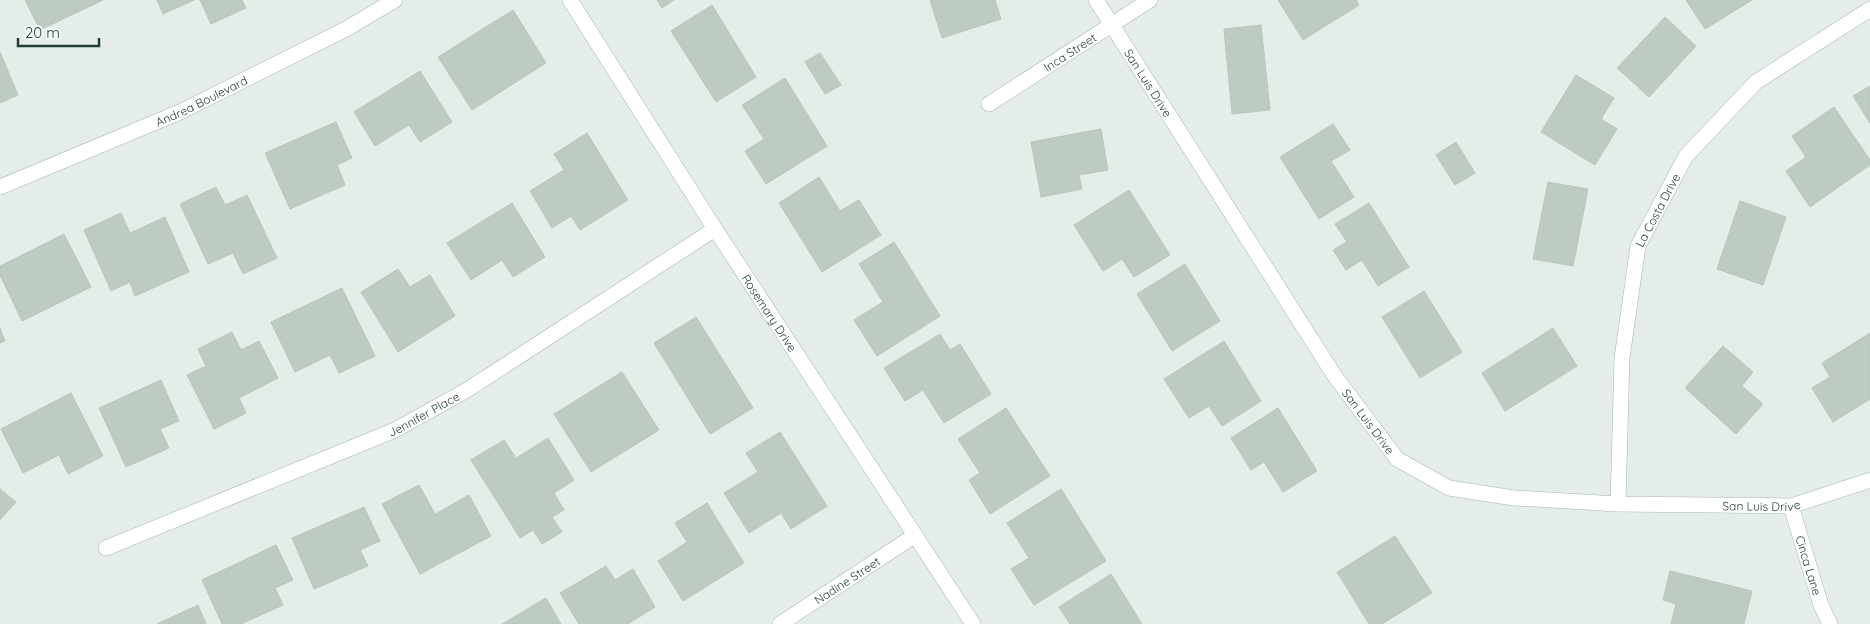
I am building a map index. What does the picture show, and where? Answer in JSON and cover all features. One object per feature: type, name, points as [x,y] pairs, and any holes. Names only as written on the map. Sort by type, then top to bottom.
[{"type":"street","name":"Andrea Boulevard","points":[[0,187],[180,112],[346,29],[395,0]]},
{"type":"street","name":"Rosemary Drive","points":[[570,0],[715,229],[973,624]]},
{"type":"street","name":"San Luis Drive","points":[[1096,0],[1334,375],[1397,459],[1449,488],[1514,498],[1618,504],[1790,506],[1870,480]]},
{"type":"street","name":"Inca Street","points":[[990,104],[1150,0]]},
{"type":"street","name":"La Costa Drive","points":[[1618,504],[1622,358],[1638,246],[1686,156],[1756,82],[1870,8]]},
{"type":"street","name":"Jennifer Place","points":[[106,548],[395,430],[467,390],[715,229]]},
{"type":"street","name":"Cinca Lane","points":[[1790,506],[1821,604],[1830,624]]},
{"type":"street","name":"Nadine Street","points":[[780,624],[914,536]]},
{"type":"building","points":[[25,0],[103,0],[40,30]]},
{"type":"building","points":[[157,0],[194,0],[163,14]]},
{"type":"building","points":[[200,0],[242,0],[246,8],[211,24]]},
{"type":"building","points":[[657,0],[674,0],[662,8]]},
{"type":"building","points":[[930,0],[995,0],[1001,19],[942,38]]},
{"type":"building","points":[[1278,0],[1356,0],[1359,5],[1303,40]]},
{"type":"building","points":[[1686,0],[1752,0],[1705,29]]},
{"type":"building","points":[[712,5],[756,77],[716,102],[671,31]]},
{"type":"building","points":[[513,10],[546,63],[472,110],[438,57]]},
{"type":"building","points":[[1665,17],[1696,46],[1649,97],[1617,68]]},
{"type":"building","points":[[1261,25],[1270,110],[1232,114],[1224,29]]},
{"type":"building","points":[[0,52],[18,95],[0,103]]},
{"type":"building","points":[[820,53],[841,85],[825,94],[805,62]]},
{"type":"building","points":[[420,71],[452,122],[420,142],[409,125],[375,146],[354,112]]},
{"type":"building","points":[[1576,75],[1614,98],[1601,119],[1617,129],[1595,165],[1541,132]]},
{"type":"building","points":[[785,78],[827,146],[766,184],[745,151],[764,139],[742,105]]},
{"type":"building","points":[[1870,86],[1870,123],[1853,96]]},
{"type":"building","points":[[1834,107],[1870,160],[1870,165],[1810,207],[1786,171],[1806,157],[1792,136]]},
{"type":"building","points":[[336,122],[352,158],[337,165],[345,185],[290,209],[265,153]]},
{"type":"building","points":[[1333,124],[1350,150],[1331,161],[1354,197],[1319,219],[1280,157]]},
{"type":"building","points":[[1101,129],[1108,170],[1079,175],[1082,189],[1041,197],[1031,142]]},
{"type":"building","points":[[587,133],[628,200],[580,230],[571,216],[552,228],[530,191],[564,170],[554,154]]},
{"type":"building","points":[[1456,142],[1475,173],[1455,185],[1436,155]]},
{"type":"building","points":[[819,177],[840,211],[859,200],[881,235],[822,272],[779,203]]},
{"type":"building","points":[[1548,182],[1588,189],[1573,266],[1533,259]]},
{"type":"building","points":[[216,187],[225,205],[247,195],[277,258],[243,274],[233,253],[208,264],[180,204]]},
{"type":"building","points":[[1129,190],[1170,255],[1134,277],[1122,259],[1103,271],[1074,225]]},
{"type":"building","points":[[1740,201],[1786,217],[1763,285],[1717,269]]},
{"type":"building","points":[[512,203],[545,257],[513,277],[502,260],[471,280],[447,243]]},
{"type":"building","points":[[1369,203],[1409,267],[1378,286],[1362,260],[1346,270],[1333,250],[1347,242],[1335,224]]},
{"type":"building","points":[[121,213],[130,233],[165,217],[189,272],[135,296],[130,282],[111,291],[84,230]]},
{"type":"building","points":[[64,234],[91,287],[22,321],[0,275],[0,266]]},
{"type":"building","points":[[894,242],[940,316],[877,356],[854,320],[883,302],[859,264]]},
{"type":"building","points":[[1185,264],[1220,321],[1172,351],[1137,294]]},
{"type":"building","points":[[398,269],[410,287],[430,275],[455,316],[398,352],[361,292]]},
{"type":"building","points":[[342,288],[375,356],[339,373],[330,355],[295,372],[271,322]]},
{"type":"building","points":[[1424,291],[1462,352],[1420,378],[1382,317]]},
{"type":"building","points":[[696,317],[753,408],[710,434],[654,343]]},
{"type":"building","points":[[0,328],[5,341],[0,343]]},
{"type":"building","points":[[1553,328],[1577,366],[1505,411],[1482,373]]},
{"type":"building","points":[[232,332],[241,350],[259,341],[278,378],[239,398],[246,413],[214,429],[187,375],[206,366],[198,349]]},
{"type":"building","points":[[1870,333],[1870,399],[1833,422],[1812,388],[1830,377],[1822,363]]},
{"type":"building","points":[[940,334],[950,350],[960,344],[991,394],[944,423],[923,390],[905,401],[884,368]]},
{"type":"building","points":[[1224,341],[1261,401],[1222,426],[1209,406],[1189,418],[1164,379]]},
{"type":"building","points":[[1723,346],[1753,372],[1742,386],[1763,404],[1736,434],[1685,388]]},
{"type":"building","points":[[622,372],[659,430],[591,472],[554,414]]},
{"type":"building","points":[[161,380],[179,421],[160,429],[169,448],[126,467],[99,408]]},
{"type":"building","points":[[71,393],[103,456],[68,474],[59,455],[23,473],[1,429]]},
{"type":"building","points":[[1006,408],[1050,476],[990,514],[969,480],[980,473],[958,439]]},
{"type":"building","points":[[1278,408],[1317,471],[1283,492],[1264,462],[1251,470],[1231,438]]},
{"type":"building","points":[[780,432],[827,506],[791,529],[781,513],[749,533],[724,493],[758,472],[746,453]]},
{"type":"building","points":[[548,438],[574,480],[554,493],[564,510],[552,517],[562,532],[542,544],[533,530],[520,538],[471,460],[504,440],[516,458]]},
{"type":"building","points":[[419,485],[435,514],[469,495],[491,536],[420,574],[382,504]]},
{"type":"building","points":[[0,489],[16,502],[0,520]]},
{"type":"building","points":[[1061,489],[1106,561],[1034,605],[1011,569],[1029,558],[1007,523]]},
{"type":"building","points":[[707,503],[744,563],[683,601],[658,561],[687,542],[675,523]]},
{"type":"building","points":[[364,507],[380,541],[360,550],[368,566],[314,589],[292,538]]},
{"type":"building","points":[[1395,536],[1432,593],[1382,624],[1369,624],[1337,572]]},
{"type":"building","points":[[276,545],[293,580],[275,588],[283,605],[241,624],[222,624],[202,580]]},
{"type":"building","points":[[606,566],[615,580],[633,569],[655,607],[628,624],[579,624],[560,593]]},
{"type":"building","points":[[1670,571],[1752,591],[1744,624],[1671,624],[1676,604],[1663,600]]},
{"type":"building","points":[[1111,574],[1142,624],[1070,624],[1059,607]]},
{"type":"building","points":[[546,598],[561,624],[502,624]]},
{"type":"building","points":[[198,605],[206,624],[157,624]]}]
